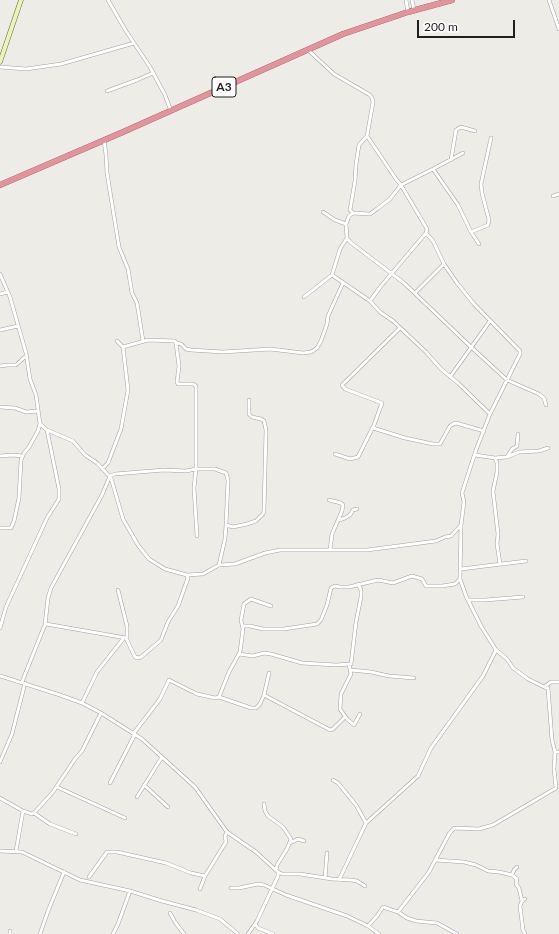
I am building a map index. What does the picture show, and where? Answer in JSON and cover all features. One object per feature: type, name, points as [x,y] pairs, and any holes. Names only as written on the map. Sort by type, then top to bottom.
[{"type":"highway","name":"A3","points":[[0,185],[343,34],[414,10],[452,0]]},
{"type":"street","points":[[0,62],[21,0]]},
{"type":"street","points":[[108,0],[126,32],[153,73],[165,95],[171,111]]},
{"type":"street","points":[[406,0],[408,12]]},
{"type":"street","points":[[412,0],[414,10]]},
{"type":"street","points":[[549,0],[559,29]]},
{"type":"street","points":[[0,67],[26,69],[61,64],[134,43]]},
{"type":"street","points":[[308,50],[334,74],[372,98],[373,102],[367,136],[359,145],[350,210],[353,213]]},
{"type":"street","points":[[107,91],[153,73]]},
{"type":"street","points":[[451,160],[456,130],[461,127],[475,131]]},
{"type":"street","points":[[367,136],[401,185],[427,229],[426,233],[370,301]]},
{"type":"street","points":[[471,232],[488,225],[490,220],[482,193],[481,184],[491,138]]},
{"type":"street","points":[[104,140],[107,173],[119,247],[128,269],[132,293],[137,302],[143,341]]},
{"type":"street","points":[[463,153],[401,185],[390,199],[372,213],[353,213],[349,216],[346,224],[347,238],[356,248],[392,274],[414,293],[508,380],[539,394],[544,398],[546,405]]},
{"type":"street","points":[[433,169],[458,205],[471,232],[479,244]]},
{"type":"street","points":[[553,196],[559,194]]},
{"type":"street","points":[[322,212],[335,220],[346,224]]},
{"type":"street","points":[[398,912],[429,872],[441,852],[449,834],[454,828],[479,829],[492,825],[558,788],[554,768],[557,752],[552,740],[548,688],[528,679],[513,668],[507,659],[496,650],[481,626],[468,600],[460,579],[461,525],[464,502],[462,493],[474,455],[490,414],[508,380],[520,351],[474,304],[457,283],[444,264],[433,241],[426,233]]},
{"type":"street","points":[[304,297],[332,275],[340,249],[347,238]]},
{"type":"street","points":[[414,293],[444,264]]},
{"type":"street","points":[[0,274],[8,292],[27,356],[30,379],[36,395],[40,424],[39,430],[22,456],[19,498],[14,522],[11,528],[0,528]]},
{"type":"street","points":[[332,275],[370,301],[380,312],[388,316],[426,352],[442,370],[490,414]]},
{"type":"street","points":[[124,347],[143,341],[166,340],[181,344],[186,349],[198,350],[224,352],[264,348],[303,353],[311,352],[318,348],[327,324],[328,316],[343,283]]},
{"type":"street","points":[[0,294],[8,292]]},
{"type":"street","points":[[450,377],[490,321]]},
{"type":"street","points":[[0,330],[18,326]]},
{"type":"street","points":[[335,454],[350,459],[358,457],[373,428],[382,403],[345,389],[342,385],[400,328]]},
{"type":"street","points":[[102,469],[108,463],[121,428],[126,404],[128,380],[124,347],[117,341]]},
{"type":"street","points":[[176,343],[179,366],[176,382],[178,384],[193,384],[196,386],[196,469],[194,488],[196,536]]},
{"type":"street","points":[[0,366],[19,364],[27,356]]},
{"type":"street","points":[[226,525],[233,527],[256,521],[264,511],[266,430],[264,421],[261,418],[252,417],[248,414],[249,400]]},
{"type":"street","points":[[0,407],[15,408],[26,412],[38,412]]},
{"type":"street","points":[[373,428],[398,436],[433,444],[440,444],[450,426],[456,423],[484,431]]},
{"type":"street","points":[[40,424],[47,430],[73,441],[85,455],[110,476],[123,519],[138,545],[149,559],[174,572],[187,575],[202,574],[219,565],[235,564],[265,553],[280,550],[367,550],[436,541],[444,537],[451,536],[461,525]]},
{"type":"street","points":[[0,628],[6,607],[30,554],[47,518],[59,498],[59,489],[47,430]]},
{"type":"street","points":[[518,434],[517,446],[519,452]]},
{"type":"street","points":[[506,456],[517,446]]},
{"type":"street","points":[[474,455],[495,458],[519,452],[539,451],[548,448]]},
{"type":"street","points":[[0,456],[22,456]]},
{"type":"street","points":[[495,458],[497,463],[497,472],[493,491],[500,564]]},
{"type":"street","points":[[110,476],[128,472],[164,470],[186,471],[196,469],[215,469],[226,473],[228,480],[225,539],[219,565]]},
{"type":"street","points":[[0,762],[12,734],[23,683],[45,625],[48,598],[51,588],[102,496],[110,476]]},
{"type":"street","points":[[329,500],[341,503],[343,505],[339,520],[332,534],[330,550]]},
{"type":"street","points":[[339,520],[350,515],[353,510],[357,509]]},
{"type":"street","points":[[461,569],[526,561]]},
{"type":"street","points":[[118,590],[127,626],[127,639],[134,656],[138,658],[143,656],[159,642],[168,622],[178,606],[188,580],[187,575]]},
{"type":"street","points":[[242,626],[263,629],[317,624],[321,620],[327,605],[331,588],[335,586],[340,587],[378,580],[393,583],[412,576],[422,579],[426,586],[442,586],[455,584],[460,579]]},
{"type":"street","points":[[349,664],[351,664],[356,622],[361,597],[361,590],[358,584]]},
{"type":"street","points":[[468,600],[523,597]]},
{"type":"street","points":[[219,698],[229,672],[239,654],[243,629],[243,606],[248,600],[251,599],[271,606]]},
{"type":"street","points":[[45,625],[52,624],[127,639]]},
{"type":"street","points":[[82,703],[97,672],[123,639]]},
{"type":"street","points":[[339,880],[366,823],[418,776],[431,748],[483,676],[496,650]]},
{"type":"street","points":[[239,654],[253,656],[264,653],[271,654],[302,663],[336,665],[349,664]]},
{"type":"street","points":[[349,664],[351,674],[341,694],[339,705],[345,717],[354,725],[360,714]]},
{"type":"street","points":[[351,670],[414,678]]},
{"type":"street","points":[[110,783],[135,734],[160,700],[169,680],[197,694],[256,708],[260,704],[264,695],[269,673]]},
{"type":"street","points":[[0,676],[82,703],[135,734],[201,794],[227,832],[256,852],[277,873],[300,874],[339,880],[354,880],[365,886]]},
{"type":"street","points":[[544,687],[551,682],[559,682]]},
{"type":"street","points":[[264,695],[330,730],[333,729],[345,717]]},
{"type":"street","points":[[34,813],[57,787],[75,758],[82,751],[101,713]]},
{"type":"street","points":[[137,797],[162,757]]},
{"type":"street","points":[[333,780],[338,783],[356,805],[366,823]]},
{"type":"street","points":[[144,785],[168,807]]},
{"type":"street","points":[[57,787],[125,818]]},
{"type":"street","points":[[0,798],[23,811],[32,814],[34,813],[50,824],[76,834]]},
{"type":"street","points":[[248,934],[255,924],[272,890],[277,873],[277,865],[291,839],[283,827],[268,816],[265,811],[264,804]]},
{"type":"street","points":[[16,851],[23,811]]},
{"type":"street","points":[[200,889],[226,842],[225,836],[227,832]]},
{"type":"street","points":[[290,843],[298,839],[304,841]]},
{"type":"street","points":[[0,851],[22,852],[80,880],[130,891],[208,914],[225,923],[238,934]]},
{"type":"street","points":[[89,877],[107,852],[117,852],[159,862],[191,873],[206,876]]},
{"type":"street","points":[[325,878],[327,853]]},
{"type":"street","points":[[435,860],[464,862],[476,865],[488,872],[499,872],[512,875],[517,879],[516,884],[524,900],[520,906],[523,930],[525,934]]},
{"type":"street","points":[[512,875],[515,867]]},
{"type":"street","points":[[40,934],[64,872]]},
{"type":"street","points":[[231,888],[258,884],[264,885],[272,890],[347,916],[368,926],[379,934]]},
{"type":"street","points":[[113,934],[130,891]]},
{"type":"street","points":[[368,926],[383,907],[398,912],[416,921],[437,923],[457,934]]},
{"type":"street","points":[[170,913],[184,934]]},
{"type":"street","points":[[255,924],[258,928],[273,934]]}]
